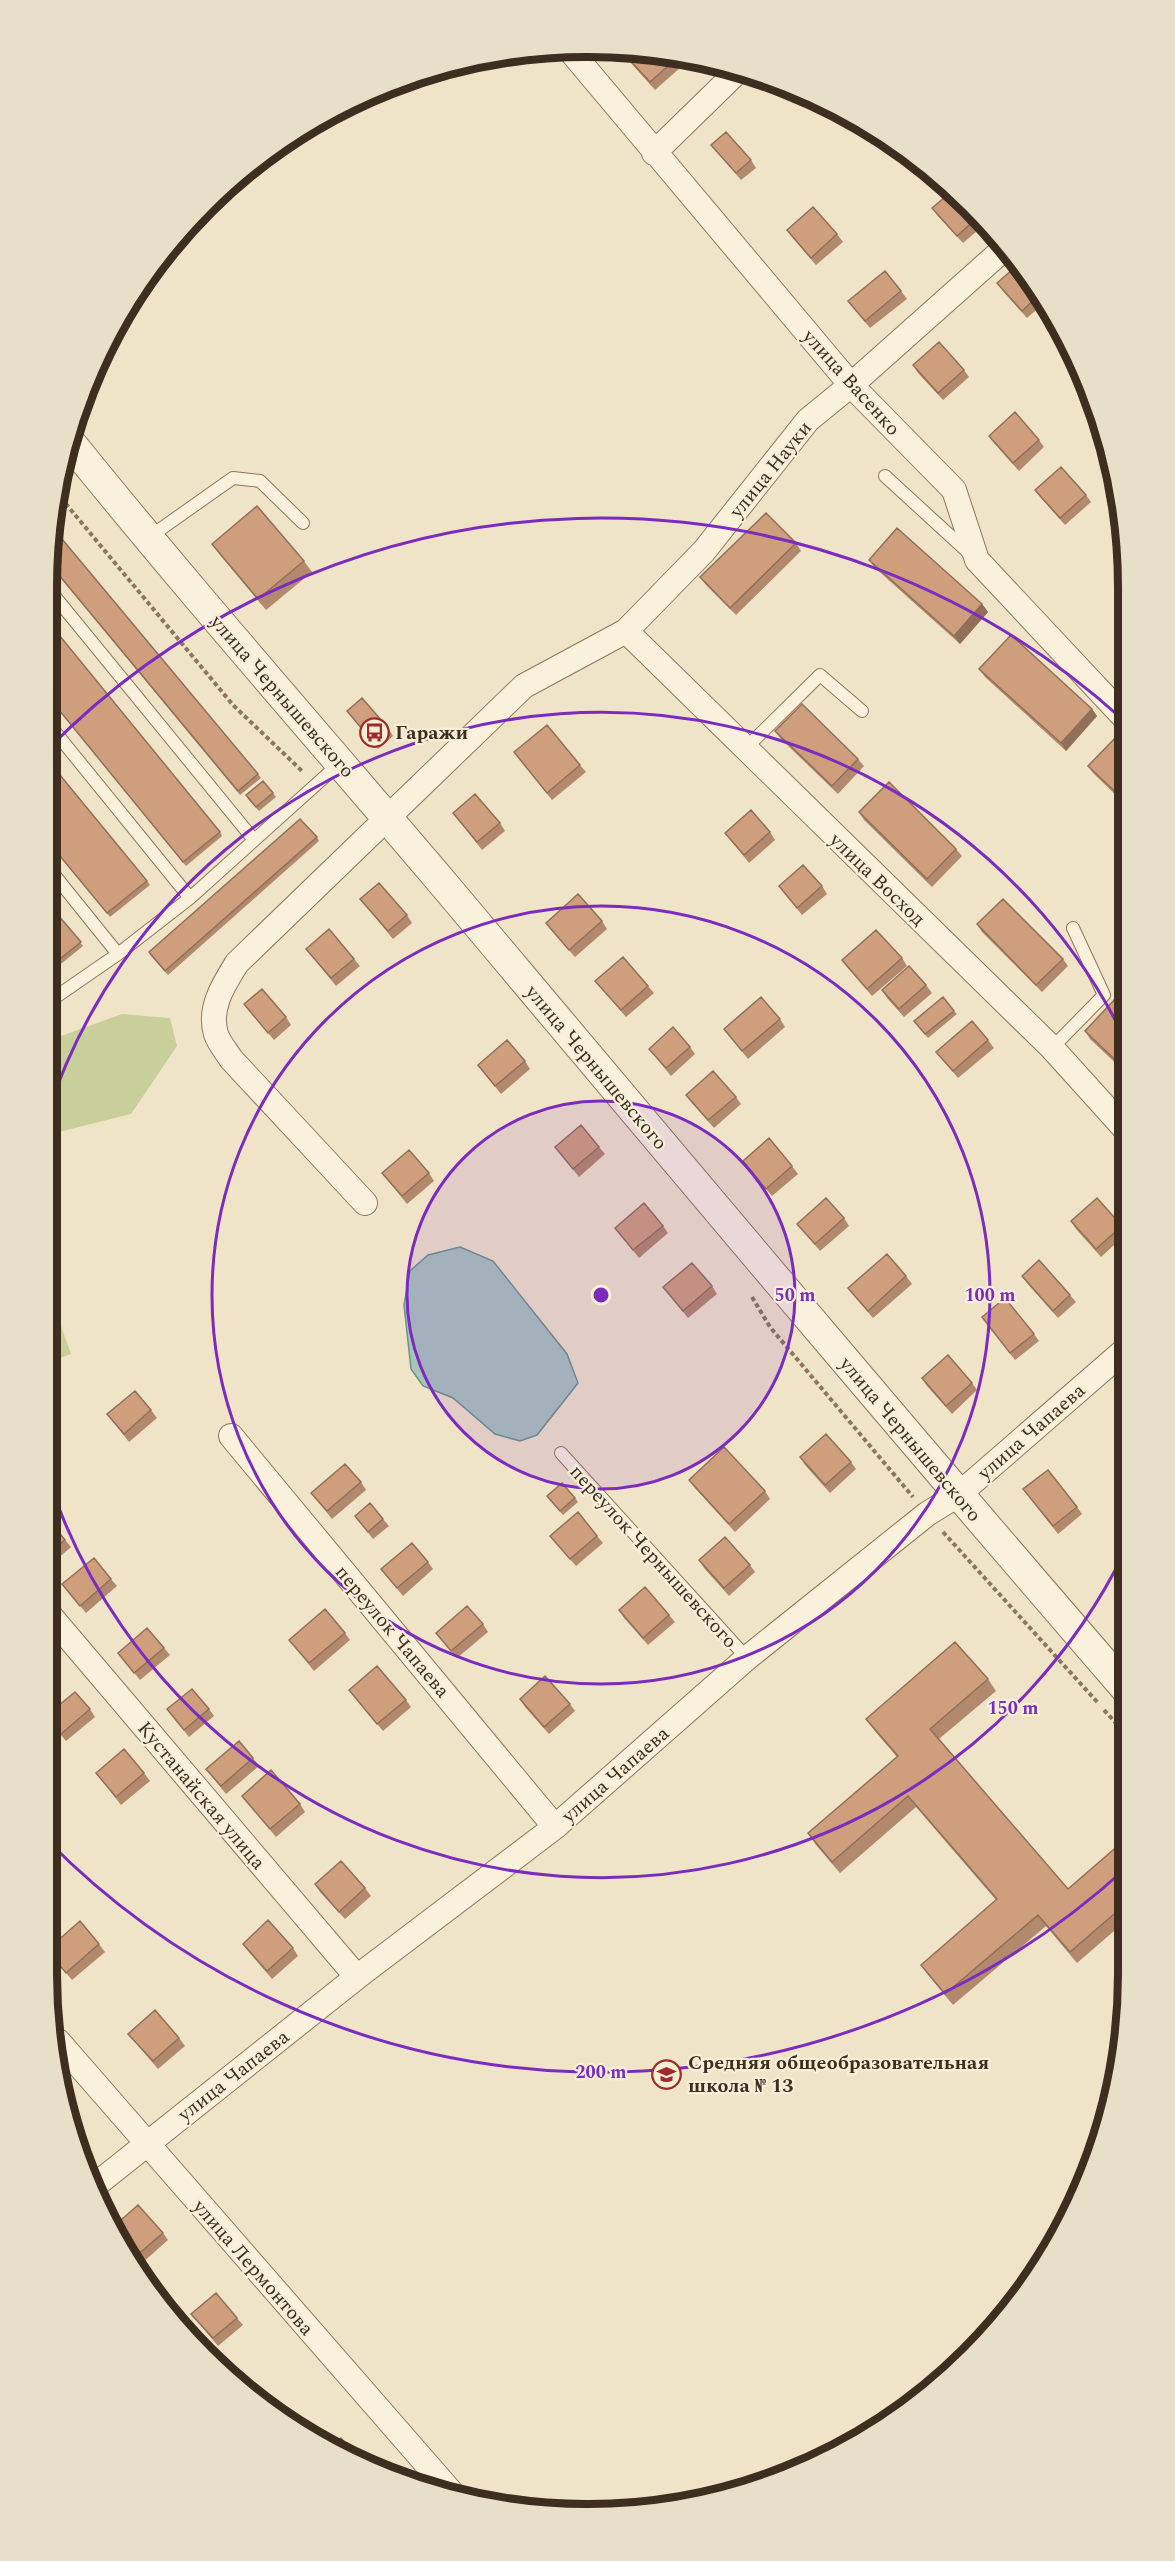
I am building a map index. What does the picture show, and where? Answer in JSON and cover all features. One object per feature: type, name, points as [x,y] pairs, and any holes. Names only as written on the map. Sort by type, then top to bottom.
[{"type":"street","name":"улица Васенко","points":[[576,57],[851,385],[954,490],[977,560],[1118,711]]},
{"type":"street","points":[[654,153],[732,77]]},
{"type":"street","name":"улица Науки","points":[[365,1203],[231,1059],[216,1034],[214,1007],[224,983],[237,963],[524,686],[627,631],[704,551],[808,420],[851,385],[999,254]]},
{"type":"street","name":"улица Чернышевского","points":[[75,449],[147,538],[341,762],[958,1495],[1118,1679]]},
{"type":"street","name":"улица Восход","points":[[627,631],[1052,1048],[1118,1121]]},
{"type":"street","name":"улица Чапаева","points":[[99,2182],[357,1977],[555,1827],[747,1658],[927,1514],[958,1495],[1118,1356]]},
{"type":"street","name":"переулок Чапаева","points":[[231,1436],[555,1827]]},
{"type":"street","name":"Кустанайская улица","points":[[57,1625],[357,1977]]},
{"type":"street","name":"улица Лермонтова","points":[[63,2047],[444,2484]]},
{"type":"lane","points":[[885,476],[977,560]]},
{"type":"lane","points":[[147,538],[234,478],[260,481],[303,523]]},
{"type":"lane","points":[[57,600],[254,840]]},
{"type":"lane","points":[[745,749],[820,675],[862,711]]},
{"type":"lane","points":[[57,735],[190,898]]},
{"type":"lane","points":[[57,996],[118,954],[190,898],[341,762]]},
{"type":"lane","points":[[57,879],[118,954]]},
{"type":"lane","points":[[1052,1048],[1104,995],[1073,928]]},
{"type":"lane","name":"переулок Чернышевского","points":[[561,1453],[747,1658]]},
{"type":"path","points":[[64,502],[233,705],[317,785]]},
{"type":"path","points":[[747,1289],[771,1327],[927,1514],[1118,1725]]},
{"type":"green space","points":[[122,1014],[170,1018],[177,1046],[131,1114],[57,1132],[57,1037]]},
{"type":"green space","points":[[57,1315],[71,1354],[57,1359]]},
{"type":"water","points":[[460,1247],[493,1261],[567,1354],[578,1383],[537,1435],[520,1441],[495,1434],[453,1398],[423,1386],[411,1369],[404,1305],[410,1271],[428,1255]]},
{"type":"building","points":[[628,59],[670,64],[650,82]]},
{"type":"building","points":[[726,132],[751,160],[736,173],[711,145]]},
{"type":"building","points":[[946,197],[972,222],[957,236],[932,208]]},
{"type":"building","points":[[813,207],[837,234],[811,258],[787,230]]},
{"type":"building","points":[[1012,270],[1033,300],[1022,311],[997,283]]},
{"type":"building","points":[[885,271],[901,291],[865,321],[848,301]]},
{"type":"building","points":[[939,342],[964,370],[938,393],[913,365]]},
{"type":"building","points":[[1015,412],[1039,440],[1013,463],[989,436]]},
{"type":"building","points":[[1061,467],[1086,495],[1060,518],[1035,490]]},
{"type":"building","points":[[257,506],[304,561],[258,599],[212,544]]},
{"type":"building","points":[[766,513],[796,543],[730,608],[700,577]]},
{"type":"building","points":[[897,528],[982,604],[954,636],[869,560]]},
{"type":"building","points":[[60,536],[258,774],[238,791],[57,573]]},
{"type":"building","points":[[57,632],[220,832],[183,862],[57,707]]},
{"type":"building","points":[[1011,635],[1092,709],[1061,743],[979,669]]},
{"type":"building","points":[[362,698],[388,728],[373,742],[347,711]]},
{"type":"building","points":[[802,704],[858,759],[832,786],[775,731]]},
{"type":"building","points":[[547,725],[580,765],[547,793],[514,752]]},
{"type":"building","points":[[1118,735],[1118,794],[1088,766]]},
{"type":"building","points":[[57,771],[147,881],[107,913],[57,852]]},
{"type":"building","points":[[263,781],[273,793],[256,807],[246,795]]},
{"type":"building","points":[[889,782],[956,849],[927,879],[859,812]]},
{"type":"building","points":[[475,794],[500,823],[477,842],[453,813]]},
{"type":"building","points":[[751,810],[770,832],[744,855],[725,833]]},
{"type":"building","points":[[300,819],[317,837],[165,971],[149,952]]},
{"type":"building","points":[[803,865],[822,886],[797,908],[779,886]]},
{"type":"building","points":[[379,883],[407,915],[388,931],[360,899]]},
{"type":"building","points":[[578,894],[602,921],[569,950],[546,923]]},
{"type":"building","points":[[1003,899],[1063,959],[1036,985],[977,924]]},
{"type":"building","points":[[57,914],[81,942],[57,961]]},
{"type":"building","points":[[329,929],[354,959],[331,978],[306,949]]},
{"type":"building","points":[[876,930],[902,958],[867,989],[842,960]]},
{"type":"building","points":[[623,957],[648,986],[621,1010],[595,981]]},
{"type":"building","points":[[909,966],[926,985],[899,1009],[882,990]]},
{"type":"building","points":[[262,989],[286,1017],[268,1033],[244,1004]]},
{"type":"building","points":[[761,997],[780,1019],[742,1051],[724,1029]]},
{"type":"building","points":[[943,997],[954,1011],[925,1034],[914,1021]]},
{"type":"building","points":[[1114,1000],[1118,1004],[1118,1062],[1085,1031]]},
{"type":"building","points":[[972,1021],[988,1040],[953,1071],[936,1052]]},
{"type":"building","points":[[673,1027],[690,1047],[666,1068],[649,1049]]},
{"type":"building","points":[[507,1040],[525,1061],[495,1086],[478,1065]]},
{"type":"building","points":[[713,1071],[736,1097],[708,1120],[686,1095]]},
{"type":"building","points":[[581,1125],[599,1147],[573,1169],[555,1147]]},
{"type":"building","points":[[769,1138],[792,1166],[766,1189],[743,1161]]},
{"type":"building","points":[[409,1150],[429,1173],[402,1196],[382,1173]]},
{"type":"building","points":[[826,1198],[844,1218],[815,1244],[797,1224]]},
{"type":"building","points":[[1097,1198],[1118,1222],[1118,1230],[1096,1249],[1071,1221]]},
{"type":"building","points":[[644,1203],[663,1226],[633,1250],[615,1228]]},
{"type":"building","points":[[887,1254],[906,1276],[868,1311],[848,1288]]},
{"type":"building","points":[[1039,1260],[1070,1295],[1053,1311],[1022,1276]]},
{"type":"building","points":[[692,1263],[712,1286],[683,1311],[663,1287]]},
{"type":"building","points":[[1005,1298],[1034,1334],[1010,1353],[982,1317]]},
{"type":"building","points":[[948,1355],[972,1383],[946,1406],[922,1378]]},
{"type":"building","points":[[135,1391],[151,1410],[124,1434],[107,1414]]},
{"type":"building","points":[[826,1434],[851,1462],[825,1485],[800,1457]]},
{"type":"building","points":[[724,1447],[765,1491],[729,1524],[689,1480]]},
{"type":"building","points":[[345,1464],[361,1482],[327,1511],[311,1493]]},
{"type":"building","points":[[1048,1470],[1077,1507],[1053,1526],[1023,1489]]},
{"type":"building","points":[[562,1483],[575,1498],[560,1511],[547,1496]]},
{"type":"building","points":[[370,1503],[383,1519],[368,1532],[355,1516]]},
{"type":"building","points":[[578,1512],[597,1536],[570,1559],[550,1536]]},
{"type":"building","points":[[57,1530],[65,1540],[57,1547]]},
{"type":"building","points":[[725,1537],[750,1565],[724,1588],[699,1560]]},
{"type":"building","points":[[412,1543],[428,1562],[397,1588],[381,1569]]},
{"type":"building","points":[[94,1558],[111,1579],[80,1606],[62,1584]]},
{"type":"building","points":[[645,1587],[669,1615],[643,1638],[619,1610]]},
{"type":"building","points":[[467,1606],[483,1624],[451,1651],[436,1633]]},
{"type":"building","points":[[325,1609],[345,1633],[309,1663],[289,1640]]},
{"type":"building","points":[[147,1628],[164,1648],[134,1673],[118,1653]]},
{"type":"building","points":[[955,1642],[988,1679],[930,1729],[1068,1889],[1118,1846],[1118,1911],[1070,1952],[1038,1915],[945,1994],[921,1965],[997,1899],[908,1796],[832,1862],[808,1833],[898,1756],[866,1719]]},
{"type":"building","points":[[377,1666],[406,1700],[377,1724],[349,1690]]},
{"type":"building","points":[[545,1676],[570,1704],[544,1727],[520,1699]]},
{"type":"building","points":[[192,1689],[209,1709],[184,1730],[167,1709]]},
{"type":"building","points":[[75,1692],[90,1709],[61,1734],[57,1729],[57,1707]]},
{"type":"building","points":[[239,1741],[253,1758],[221,1786],[206,1769]]},
{"type":"building","points":[[124,1749],[144,1773],[116,1797],[96,1773]]},
{"type":"building","points":[[271,1770],[300,1804],[270,1829],[242,1796]]},
{"type":"building","points":[[341,1861],[365,1888],[339,1912],[315,1884]]},
{"type":"building","points":[[268,1920],[293,1948],[267,1971],[243,1944]]},
{"type":"building","points":[[80,1921],[99,1944],[66,1973],[57,1962],[57,1941]]},
{"type":"building","points":[[155,2010],[179,2038],[153,2061],[128,2034]]},
{"type":"building","points":[[138,2205],[163,2233],[138,2255],[119,2222]]},
{"type":"building","points":[[216,2293],[237,2318],[213,2338],[191,2314]]},
{"type":"building","points":[[341,2438],[348,2447],[338,2441]]},
{"type":"place","name":"Гаражи","points":[[374,732]]},
{"type":"place","name":"Средняя общеобразовательная школа № 13","points":[[667,2074]]}]
